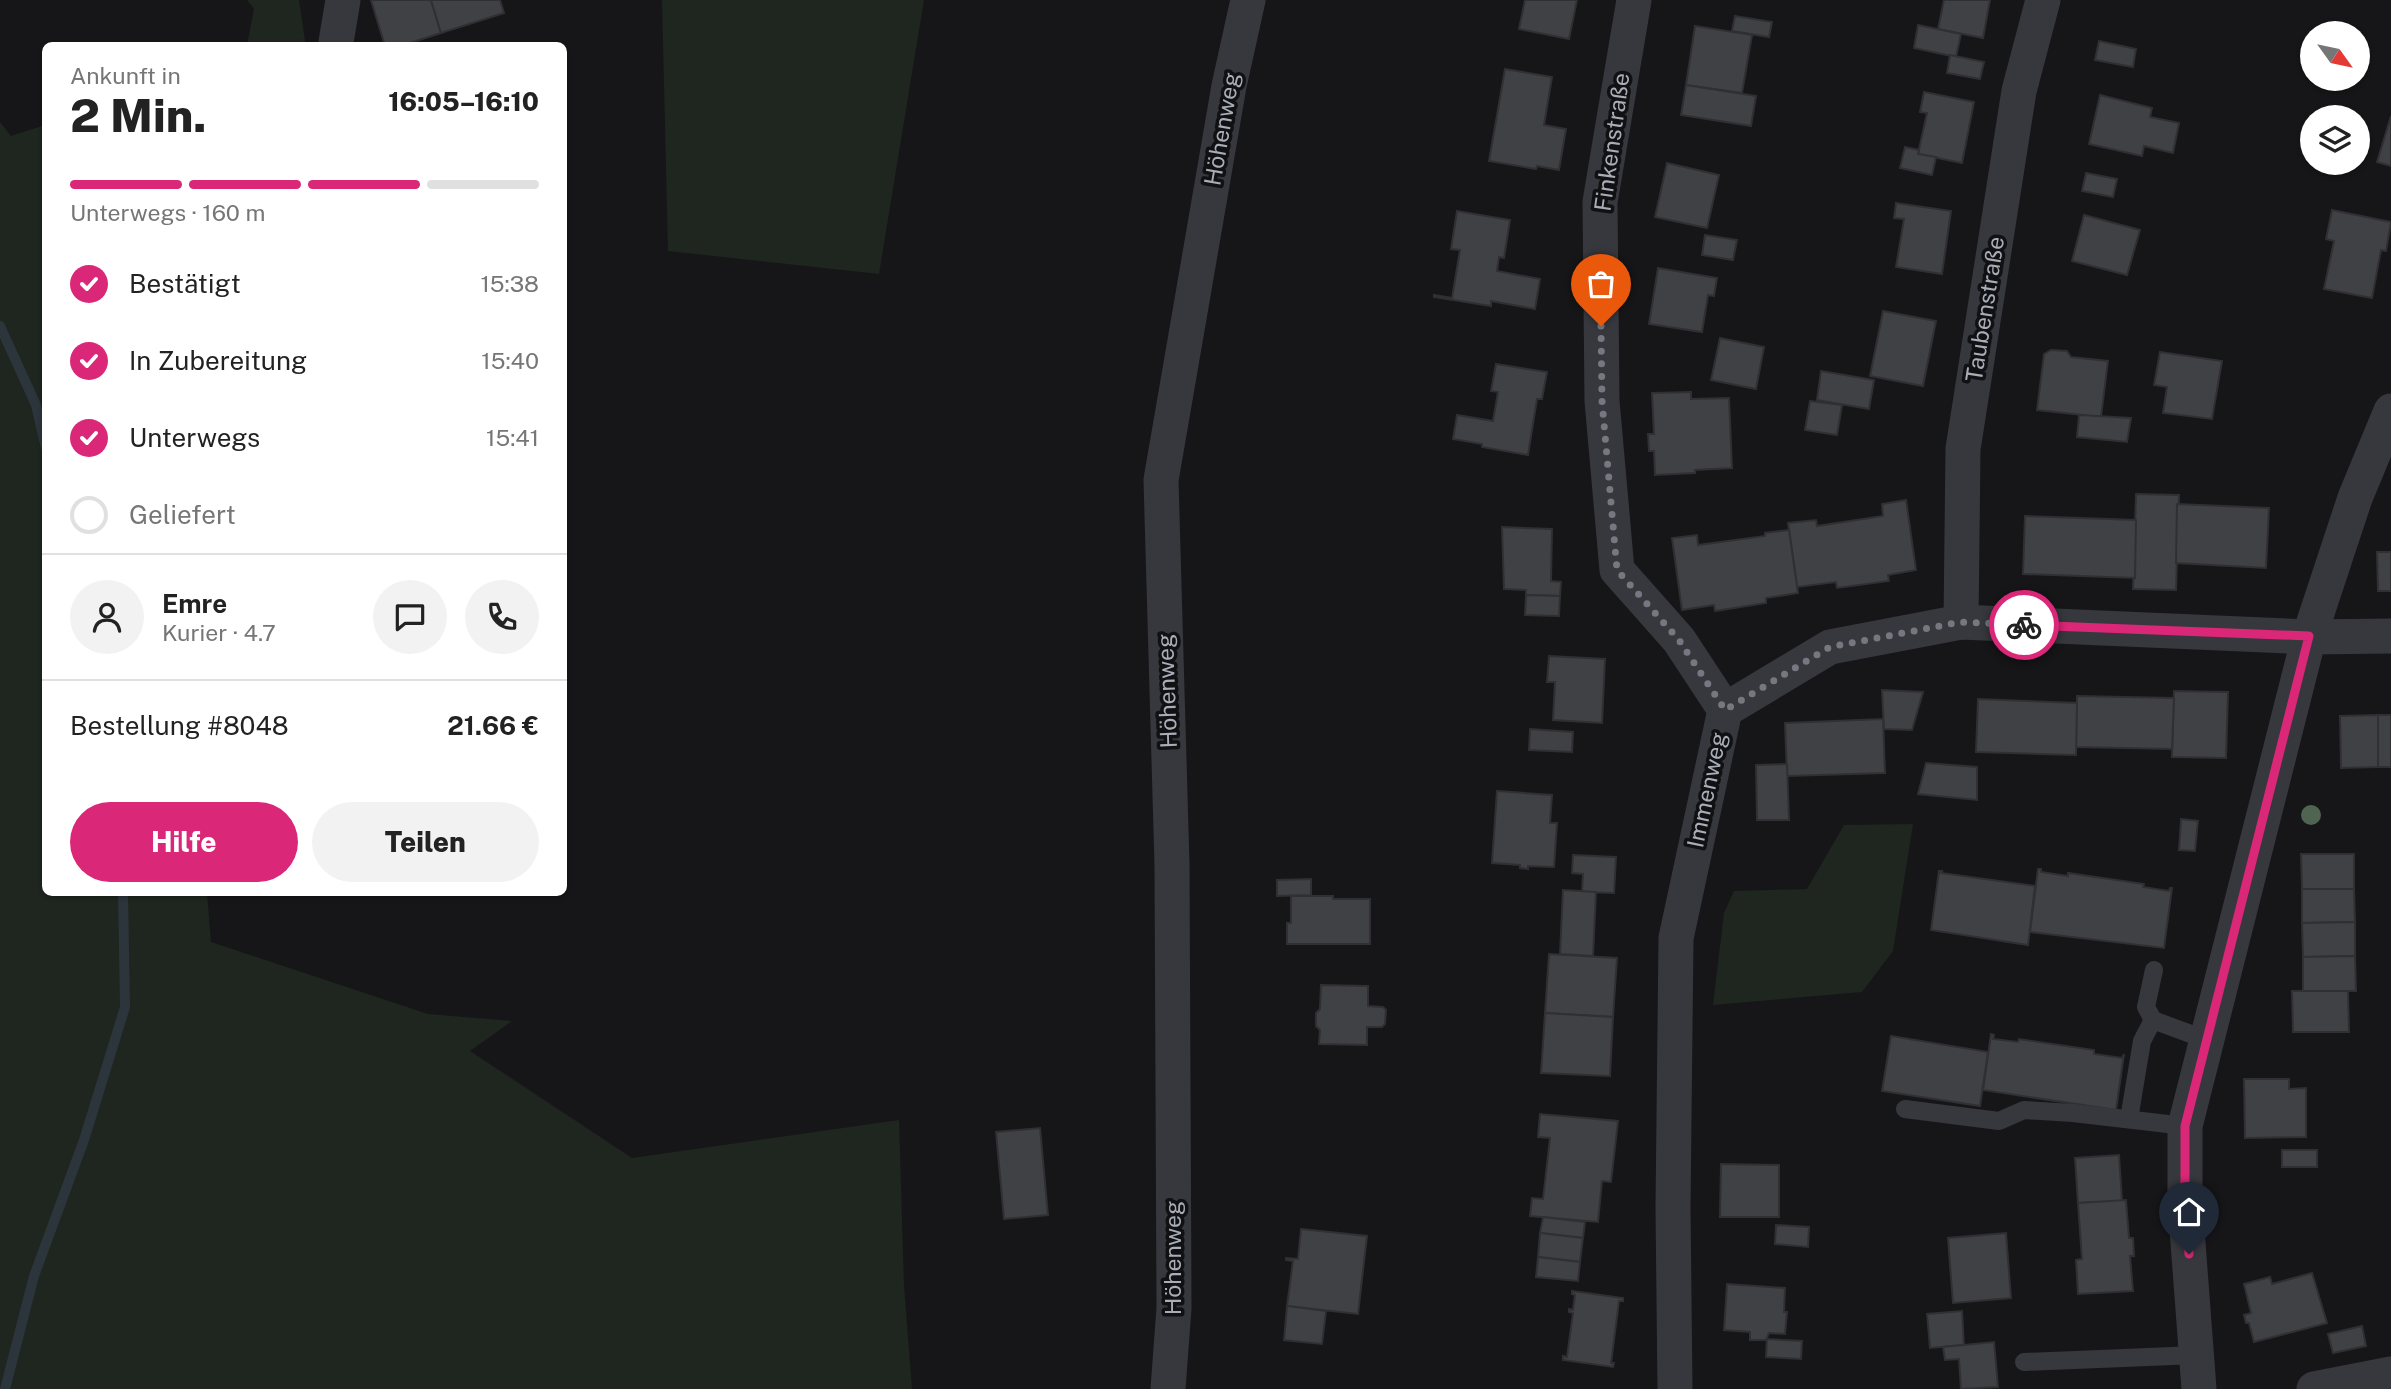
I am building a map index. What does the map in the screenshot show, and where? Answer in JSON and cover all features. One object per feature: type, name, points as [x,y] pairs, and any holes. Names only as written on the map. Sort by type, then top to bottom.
[{"type":"street","points":[[336,42],[342,0]]},
{"type":"street","name":"Höhenweg","points":[[1168,1389],[1174,1308],[1172,865],[1161,480],[1228,86],[1248,0]]},
{"type":"street","name":"Finkenstraße","points":[[1634,0],[1600,202],[1602,401],[1617,570],[1679,640],[1725,710]]},
{"type":"street","name":"Taubenstraße","points":[[1961,622],[1963,449],[2019,91],[2043,0]]},
{"type":"street","points":[[2199,1389],[2185,1203],[2185,1126],[2309,636],[2355,498],[2391,411]]},
{"type":"street","name":"Immenweg","points":[[1675,1389],[1672,1208],[1676,939],[1725,710],[1830,647],[1961,622],[2309,636],[2391,636]]},
{"type":"street","points":[[2314,1389],[2391,1374]]},
{"type":"lane","points":[[2154,970],[2146,1007],[2153,1020],[2207,1040]]},
{"type":"lane","points":[[2129,1119],[2142,1041],[2153,1020]]},
{"type":"lane","points":[[1905,1109],[1999,1122],[2024,1110],[2185,1126]]},
{"type":"lane","points":[[2024,1362],[2197,1354]]},
{"type":"shaded area","points":[[247,0],[299,0],[305,41],[248,42],[254,9]]},
{"type":"shaded area","points":[[662,0],[924,0],[879,274],[668,251]]},
{"type":"shaded area","points":[[0,122],[11,136],[42,126],[42,896],[207,896],[211,942],[428,1014],[512,1021],[470,1051],[632,1158],[899,1120],[904,1285],[912,1389],[0,1389]]},
{"type":"shaded area","points":[[1913,824],[1893,951],[1862,992],[1713,1005],[1724,913],[1734,891],[1807,889],[1844,825]]},
{"type":"building","points":[[371,0],[431,0],[441,33],[413,42],[384,42]]},
{"type":"building","points":[[431,0],[500,0],[504,13],[441,33]]},
{"type":"building","points":[[1525,0],[1577,0],[1569,39],[1519,29]]},
{"type":"building","points":[[1944,0],[1990,0],[1983,38],[1938,29]]},
{"type":"building","points":[[1735,16],[1772,22],[1769,37],[1732,31]]},
{"type":"building","points":[[1918,25],[1961,34],[1956,57],[1914,48]]},
{"type":"building","points":[[1695,26],[1752,35],[1742,93],[1686,85]]},
{"type":"building","points":[[2099,41],[2136,49],[2133,67],[2095,60]]},
{"type":"building","points":[[1950,55],[1984,62],[1980,79],[1947,73]]},
{"type":"building","points":[[1505,69],[1552,77],[1544,125],[1566,129],[1559,170],[1489,161]]},
{"type":"building","points":[[1686,85],[1756,96],[1751,126],[1681,115]]},
{"type":"building","points":[[1924,92],[1974,102],[1962,163],[1918,154],[1927,113],[1920,112]]},
{"type":"building","points":[[2100,95],[2152,108],[2150,117],[2179,123],[2173,153],[2144,146],[2142,156],[2089,144]]},
{"type":"building","points":[[2391,116],[2391,166],[2377,162]]},
{"type":"building","points":[[1905,147],[1919,150],[1918,154],[1936,157],[1932,175],[1900,168]]},
{"type":"building","points":[[1667,163],[1719,175],[1707,228],[1655,217]]},
{"type":"building","points":[[2086,173],[2117,179],[2113,197],[2082,191]]},
{"type":"building","points":[[1896,203],[1951,211],[1942,274],[1896,267],[1904,219],[1894,218]]},
{"type":"building","points":[[2332,210],[2391,222],[2386,251],[2381,250],[2372,298],[2324,289],[2334,241],[2326,239]]},
{"type":"building","points":[[1457,211],[1510,220],[1504,258],[1499,257],[1497,271],[1540,279],[1535,309],[1491,301],[1491,306],[1434,297],[1452,298],[1460,250],[1451,249]]},
{"type":"building","points":[[2084,215],[2140,230],[2127,275],[2072,261]]},
{"type":"building","points":[[1705,235],[1737,240],[1733,260],[1702,255]]},
{"type":"building","points":[[1658,268],[1717,278],[1714,296],[1708,295],[1702,332],[1649,324]]},
{"type":"building","points":[[1883,311],[1936,321],[1923,386],[1870,376]]},
{"type":"building","points":[[1720,338],[1764,347],[1756,389],[1711,380]]},
{"type":"building","points":[[2051,350],[2067,351],[2071,357],[2108,361],[2101,417],[2037,410],[2044,354]]},
{"type":"building","points":[[2160,352],[2222,361],[2212,419],[2163,413],[2167,387],[2154,385]]},
{"type":"building","points":[[1496,364],[1547,372],[1542,399],[1537,399],[1528,455],[1453,439],[1457,415],[1493,421],[1498,392],[1491,391]]},
{"type":"building","points":[[1821,371],[1874,380],[1869,409],[1817,400]]},
{"type":"building","points":[[1691,392],[1691,399],[1729,398],[1732,468],[1655,475],[1654,451],[1649,451],[1648,434],[1654,434],[1652,393]]},
{"type":"building","points":[[1810,401],[1842,405],[1837,435],[1805,430]]},
{"type":"building","points":[[2079,415],[2131,418],[2127,442],[2077,437]]},
{"type":"building","points":[[2136,494],[2179,495],[2176,590],[2133,589]]},
{"type":"building","points":[[1906,500],[1916,570],[1888,575],[1889,581],[1837,588],[1836,582],[1797,587],[1788,523],[1816,520],[1817,526],[1883,516],[1882,504]]},
{"type":"building","points":[[2177,504],[2269,508],[2266,568],[2176,563]]},
{"type":"building","points":[[2025,516],[2136,520],[2135,578],[2023,574]]},
{"type":"building","points":[[1502,527],[1552,529],[1551,581],[1561,582],[1560,596],[1526,595],[1526,590],[1504,589]]},
{"type":"building","points":[[1789,530],[1798,593],[1766,598],[1766,603],[1715,611],[1714,605],[1682,610],[1672,538],[1697,535],[1698,545]]},
{"type":"building","points":[[2377,552],[2391,552],[2391,591],[2378,591]]},
{"type":"building","points":[[1526,595],[1560,596],[1559,616],[1525,615]]},
{"type":"building","points":[[1549,656],[1605,659],[1602,723],[1553,720],[1555,682],[1547,682]]},
{"type":"building","points":[[1882,690],[1923,692],[1912,730],[1884,729]]},
{"type":"building","points":[[2174,691],[2228,692],[2226,758],[2172,757]]},
{"type":"building","points":[[2077,696],[2174,698],[2172,749],[2076,747]]},
{"type":"building","points":[[1978,699],[2077,703],[2076,755],[1976,752]]},
{"type":"building","points":[[2378,715],[2378,767],[2341,768],[2340,716]]},
{"type":"building","points":[[2378,715],[2391,715],[2391,767],[2378,767]]},
{"type":"building","points":[[1883,719],[1885,773],[1787,776],[1785,723]]},
{"type":"building","points":[[1530,729],[1573,732],[1572,752],[1529,750]]},
{"type":"building","points":[[1926,763],[1977,767],[1977,800],[1918,794]]},
{"type":"building","points":[[1787,764],[1789,820],[1757,820],[1756,765]]},
{"type":"building","points":[[1497,791],[1552,795],[1550,823],[1557,823],[1554,867],[1528,866],[1528,869],[1520,868],[1520,865],[1492,863]]},
{"type":"building","points":[[2181,819],[2198,821],[2195,851],[2179,850]]},
{"type":"building","points":[[2301,854],[2354,854],[2354,889],[2302,889]]},
{"type":"building","points":[[1573,855],[1616,857],[1614,893],[1582,892],[1583,874],[1572,873]]},
{"type":"building","points":[[2038,869],[2041,869],[2041,872],[2068,876],[2068,873],[2144,884],[2143,887],[2169,891],[2172,888],[2164,948],[2030,932]]},
{"type":"building","points":[[1939,871],[2035,886],[2028,945],[1931,930]]},
{"type":"building","points":[[1311,879],[1311,895],[1277,896],[1277,880]]},
{"type":"building","points":[[2302,889],[2354,889],[2355,922],[2302,923]]},
{"type":"building","points":[[1563,890],[1596,892],[1593,956],[1560,954]]},
{"type":"building","points":[[1291,896],[1370,899],[1370,944],[1287,944],[1287,923],[1291,923]]},
{"type":"building","points":[[2355,922],[2355,956],[2303,957],[2302,923]]},
{"type":"building","points":[[1549,954],[1617,958],[1613,1017],[1545,1013]]},
{"type":"building","points":[[2355,956],[2356,991],[2303,991],[2303,957]]},
{"type":"building","points":[[1321,985],[1368,986],[1368,1006],[1383,1007],[1386,1010],[1385,1024],[1382,1027],[1367,1027],[1367,1045],[1319,1044],[1320,1030],[1316,1026],[1316,1013],[1320,1009]]},
{"type":"building","points":[[2292,991],[2348,991],[2349,1032],[2293,1032]]},
{"type":"building","points":[[1545,1013],[1613,1017],[1610,1076],[1541,1073]]},
{"type":"building","points":[[1991,1034],[1994,1035],[1993,1039],[2018,1042],[2019,1039],[2094,1050],[2094,1054],[2122,1058],[2124,1054],[2116,1110],[1983,1090]]},
{"type":"building","points":[[1891,1036],[1988,1052],[1980,1106],[1882,1091]]},
{"type":"building","points":[[2244,1079],[2289,1079],[2289,1089],[2306,1088],[2306,1137],[2245,1138]]},
{"type":"building","points":[[1540,1114],[1618,1121],[1611,1182],[1602,1181],[1598,1222],[1530,1216],[1532,1198],[1543,1199],[1550,1138],[1538,1137]]},
{"type":"building","points":[[1040,1128],[1048,1215],[1004,1219],[996,1132]]},
{"type":"building","points":[[2282,1150],[2317,1150],[2317,1167],[2282,1167]]},
{"type":"building","points":[[2119,1155],[2122,1201],[2078,1203],[2075,1158]]},
{"type":"building","points":[[1721,1164],[1779,1165],[1779,1217],[1720,1217]]},
{"type":"building","points":[[2126,1200],[2129,1238],[2133,1238],[2134,1256],[2130,1256],[2133,1291],[2078,1294],[2076,1260],[2082,1259],[2078,1203]]},
{"type":"building","points":[[1543,1217],[1585,1222],[1583,1238],[1540,1233]]},
{"type":"building","points":[[1776,1225],[1809,1227],[1808,1247],[1775,1244]]},
{"type":"building","points":[[1301,1229],[1367,1236],[1358,1314],[1287,1306],[1293,1261],[1286,1258],[1298,1259]]},
{"type":"building","points":[[1540,1233],[1583,1238],[1580,1262],[1538,1257]]},
{"type":"building","points":[[2006,1233],[2011,1298],[1953,1303],[1948,1238]]},
{"type":"building","points":[[1538,1257],[1580,1262],[1578,1281],[1536,1277]]},
{"type":"building","points":[[2312,1273],[2327,1323],[2254,1342],[2244,1315],[2251,1313],[2244,1284],[2270,1277],[2272,1284]]},
{"type":"building","points":[[1727,1284],[1785,1288],[1785,1334],[1769,1333],[1766,1340],[1750,1340],[1750,1332],[1724,1330]]},
{"type":"building","points":[[1572,1291],[1623,1298],[1623,1301],[1619,1301],[1611,1363],[1614,1363],[1613,1367],[1563,1360],[1563,1356],[1567,1357],[1573,1313],[1569,1312],[1569,1309],[1573,1310],[1575,1295]]},
{"type":"building","points":[[1287,1306],[1326,1311],[1322,1344],[1284,1340]]},
{"type":"building","points":[[1962,1311],[1964,1345],[1930,1348],[1927,1314]]},
{"type":"building","points":[[2362,1326],[2366,1346],[2333,1353],[2328,1334]]},
{"type":"building","points":[[1767,1339],[1802,1341],[1801,1359],[1766,1357]]},
{"type":"building","points":[[1994,1342],[1998,1387],[1961,1389],[1959,1359],[1945,1360],[1943,1347]]},
{"type":"waterway","points":[[0,326],[36,405],[42,431]]},
{"type":"waterway","points":[[5,1389],[34,1276],[84,1140],[125,1007],[123,896]]},
{"type":"way so far","points":[[1601,326],[1602,401],[1617,570],[1679,640],[1725,710],[1830,647],[1961,622],[2024,625]]},
{"type":"route","points":[[2024,625],[2309,636],[2185,1126],[2185,1203],[2189,1254]]}]
